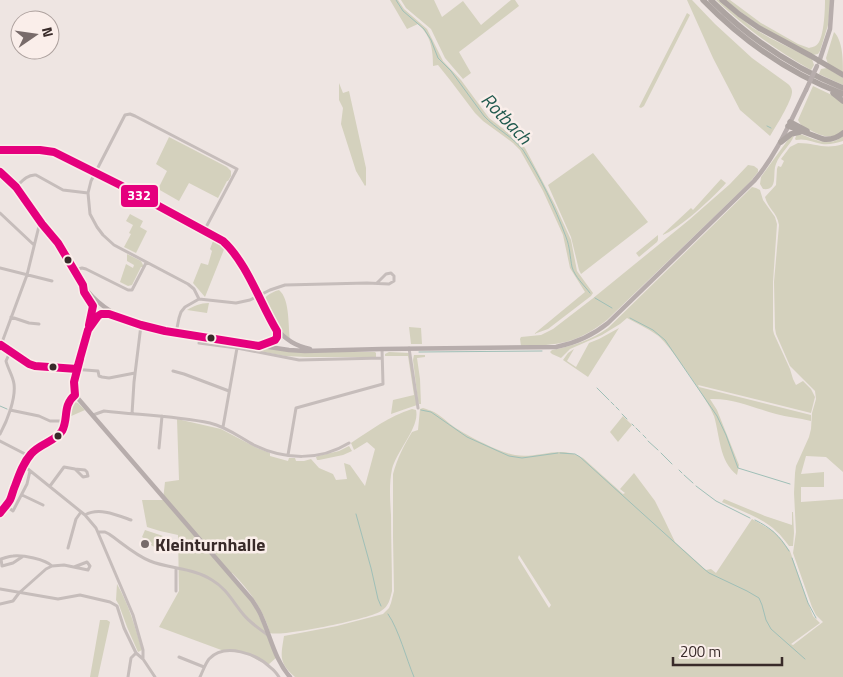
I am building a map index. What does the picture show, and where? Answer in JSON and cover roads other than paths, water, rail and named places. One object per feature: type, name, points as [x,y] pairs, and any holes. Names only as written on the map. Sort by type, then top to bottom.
[{"type":"highway","points":[[704,0],[734,29],[769,56],[827,88],[843,94]]},
{"type":"highway","points":[[711,0],[739,26],[768,48],[802,69],[843,88]]},
{"type":"highway","points":[[722,0],[759,28],[818,63],[843,75]]},
{"type":"highway","points":[[827,88],[843,101]]},
{"type":"highway","points":[[789,124],[800,132],[827,140],[843,133]]},
{"type":"highway","points":[[789,124],[815,136]]},
{"type":"highway","points":[[781,142],[791,134],[800,132]]},
{"type":"main road","points":[[88,330],[101,314],[107,314],[141,326],[176,333],[289,350],[556,347],[576,342],[608,323],[748,187],[762,171],[781,142],[818,63],[830,29],[832,0]]},
{"type":"main road","points":[[0,150],[54,152],[223,241],[236,254],[273,324],[285,338],[296,345],[319,350]]},
{"type":"main road","points":[[0,172],[16,187],[63,251],[91,295],[101,306],[119,317]]},
{"type":"main road","points":[[83,285],[84,292],[93,306],[73,386],[76,394],[252,600],[262,617],[277,657],[290,677]]},
{"type":"main road","points":[[259,346],[275,340],[278,330]]},
{"type":"main road","points":[[0,512],[10,500],[19,474],[29,456],[36,448],[61,432],[67,405],[76,394]]},
{"type":"street","points":[[198,299],[194,289],[188,284],[114,245],[103,235],[90,214],[88,193],[90,181],[124,117],[130,114],[135,116],[237,169],[204,231]]},
{"type":"street","points":[[16,187],[27,178],[36,175],[63,190],[88,193]]},
{"type":"street","points":[[0,213],[34,245]]},
{"type":"street","points":[[42,224],[39,226],[27,275],[0,345],[35,366],[98,372],[99,376],[106,378],[135,373]]},
{"type":"street","points":[[75,270],[86,269],[128,290],[132,290],[146,263]]},
{"type":"street","points":[[0,268],[52,281]]},
{"type":"street","points":[[176,333],[181,312],[185,307],[198,299],[225,302],[250,300],[285,285],[391,284],[395,280],[394,276],[391,273],[387,273],[377,283]]},
{"type":"street","points":[[11,317],[38,324]]},
{"type":"street","points":[[132,414],[141,326]]},
{"type":"street","points":[[199,343],[299,360],[382,358]]},
{"type":"street","points":[[223,427],[237,348]]},
{"type":"street","points":[[409,348],[418,408]]},
{"type":"street","points":[[288,455],[296,408],[384,384],[382,349]]},
{"type":"street","points":[[0,434],[10,410],[14,388],[6,361],[10,352]]},
{"type":"street","points":[[173,371],[229,391]]},
{"type":"street","points":[[10,410],[39,416],[50,421],[64,421]]},
{"type":"street","points":[[93,415],[104,412],[188,419],[223,427],[255,445],[273,452],[301,457],[322,454],[349,443]]},
{"type":"street","points":[[159,448],[162,416]]},
{"type":"street","points":[[0,441],[29,456]]},
{"type":"street","points":[[23,465],[83,514],[98,532],[133,615],[143,650],[143,660]]},
{"type":"street","points":[[50,486],[64,467],[75,470]]},
{"type":"street","points":[[6,506],[13,511],[27,484],[30,471]]},
{"type":"street","points":[[22,495],[43,505]]},
{"type":"street","points":[[68,548],[76,519],[83,514],[110,513],[131,520]]},
{"type":"street","points":[[98,532],[109,534],[149,561],[203,574],[227,592],[244,615],[270,636]]},
{"type":"street","points":[[22,557],[13,563],[2,566],[1,559],[14,556],[22,557],[45,561],[52,566]]},
{"type":"street","points":[[0,604],[13,600],[46,569],[52,566],[74,567]]},
{"type":"street","points":[[176,568],[176,591]]},
{"type":"street","points":[[0,589],[58,599],[80,595],[114,604],[117,606],[124,628],[136,654],[143,660],[155,677]]},
{"type":"street","points":[[200,677],[207,661],[214,655],[224,651],[237,651],[259,659],[272,668],[279,677]]},
{"type":"street","points":[[128,677],[131,658],[136,654]]},
{"type":"street","points":[[179,657],[204,667]]},
{"type":"waterway","name":"Rotbach","points":[[396,0],[403,11],[424,29],[431,40],[438,58],[451,71],[484,116],[523,150],[541,181],[557,215],[567,241],[573,271],[590,293]]},
{"type":"waterway","points":[[767,126],[771,128]]},
{"type":"waterway","points":[[595,298],[612,308]]},
{"type":"waterway","points":[[630,318],[653,330],[665,340],[717,416],[738,468],[790,484]]},
{"type":"waterway","points":[[419,352],[542,351]]},
{"type":"waterway","points":[[597,388],[609,400]]},
{"type":"waterway","points":[[611,402],[614,405]]},
{"type":"waterway","points":[[0,406],[7,409]]},
{"type":"waterway","points":[[616,407],[619,410]]},
{"type":"waterway","points":[[421,410],[431,412],[467,437],[509,456],[522,458],[558,453]]},
{"type":"waterway","points":[[622,414],[627,419]]},
{"type":"waterway","points":[[636,428],[640,432]]},
{"type":"waterway","points":[[643,435],[646,438]]},
{"type":"waterway","points":[[648,441],[658,450]]},
{"type":"waterway","points":[[560,453],[575,454],[580,457],[709,573],[759,598],[771,629],[805,659]]},
{"type":"waterway","points":[[661,453],[672,464]]},
{"type":"waterway","points":[[679,470],[682,473]]},
{"type":"waterway","points":[[684,475],[693,483]]},
{"type":"waterway","points":[[696,486],[716,501],[750,518]]},
{"type":"waterway","points":[[356,514],[381,606]]},
{"type":"waterway","points":[[755,520],[774,532],[789,551]]},
{"type":"waterway","points":[[792,558],[808,603],[816,618]]},
{"type":"waterway","points":[[388,614],[399,636],[414,677]]},
{"type":"place","name":"Kleinturnhalle","points":[[145,544]]}]
